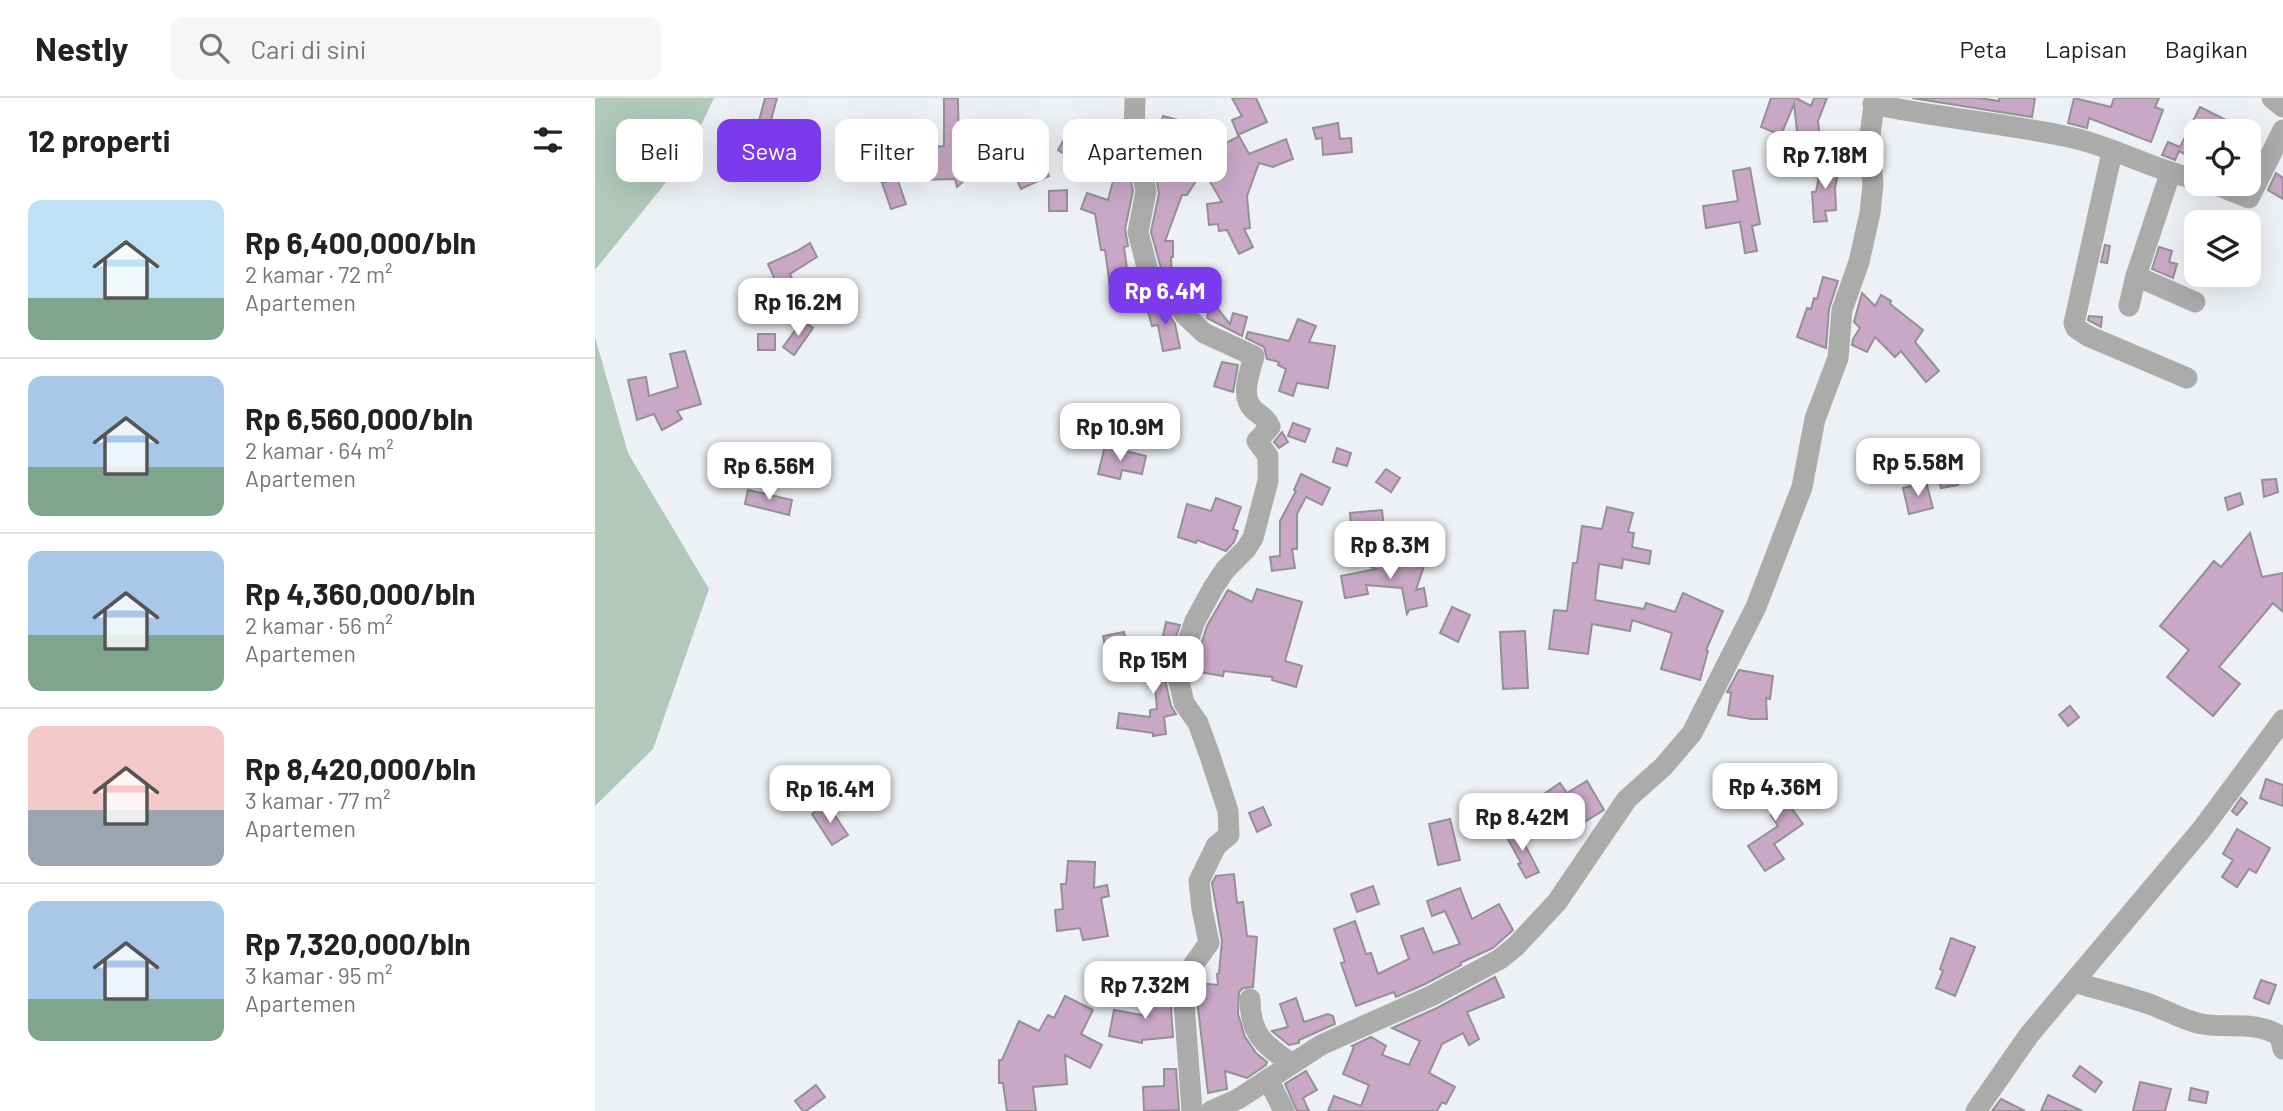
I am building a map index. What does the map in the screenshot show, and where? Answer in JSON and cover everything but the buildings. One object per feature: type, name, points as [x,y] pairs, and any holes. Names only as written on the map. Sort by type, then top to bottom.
[{"type":"street","points":[[1135,98],[1134,138],[1146,191],[1138,232],[1149,275],[1174,297],[1185,315],[1204,333],[1254,355],[1245,388],[1247,398],[1251,408],[1269,422],[1270,427],[1258,441],[1268,456],[1268,481],[1253,538],[1213,588],[1195,621],[1180,663],[1179,681],[1184,703],[1198,723],[1210,756],[1228,811],[1229,835],[1216,846],[1199,881],[1209,943],[1189,971],[1183,989],[1192,1111]]},
{"type":"street","points":[[2272,98],[2283,107]]},
{"type":"street","points":[[1211,1111],[1238,1098],[1291,1063],[1345,1033],[1431,996],[1500,959],[1516,946],[1557,902],[1627,799],[1685,744],[1700,722],[1756,607],[1802,487],[1815,419],[1841,347],[1845,300],[1859,262],[1870,214],[1873,184],[1869,143],[1874,101],[1938,117],[2071,137],[2184,177]]},
{"type":"street","points":[[2261,174],[2283,130]]},
{"type":"street","points":[[2112,152],[2074,323],[2080,332],[2088,336],[2187,378]]},
{"type":"street","points":[[2129,306],[2136,276],[2170,174]]},
{"type":"street","points":[[2136,276],[2195,302]]},
{"type":"street","points":[[1976,1111],[2028,1035],[2202,829],[2283,720]]},
{"type":"street","points":[[2074,982],[2119,994],[2200,1023],[2234,1027],[2247,1024],[2267,1029],[2280,1037],[2283,1049]]},
{"type":"street","points":[[1250,999],[1250,1014],[1255,1032],[1262,1041],[1291,1063]]},
{"type":"street","points":[[1268,1079],[1284,1111]]},
{"type":"green space","points":[[595,98],[714,98],[703,121],[703,119],[616,119],[616,182],[666,182],[595,270]]},
{"type":"green space","points":[[595,337],[628,453],[709,589],[653,749],[595,806]]}]
